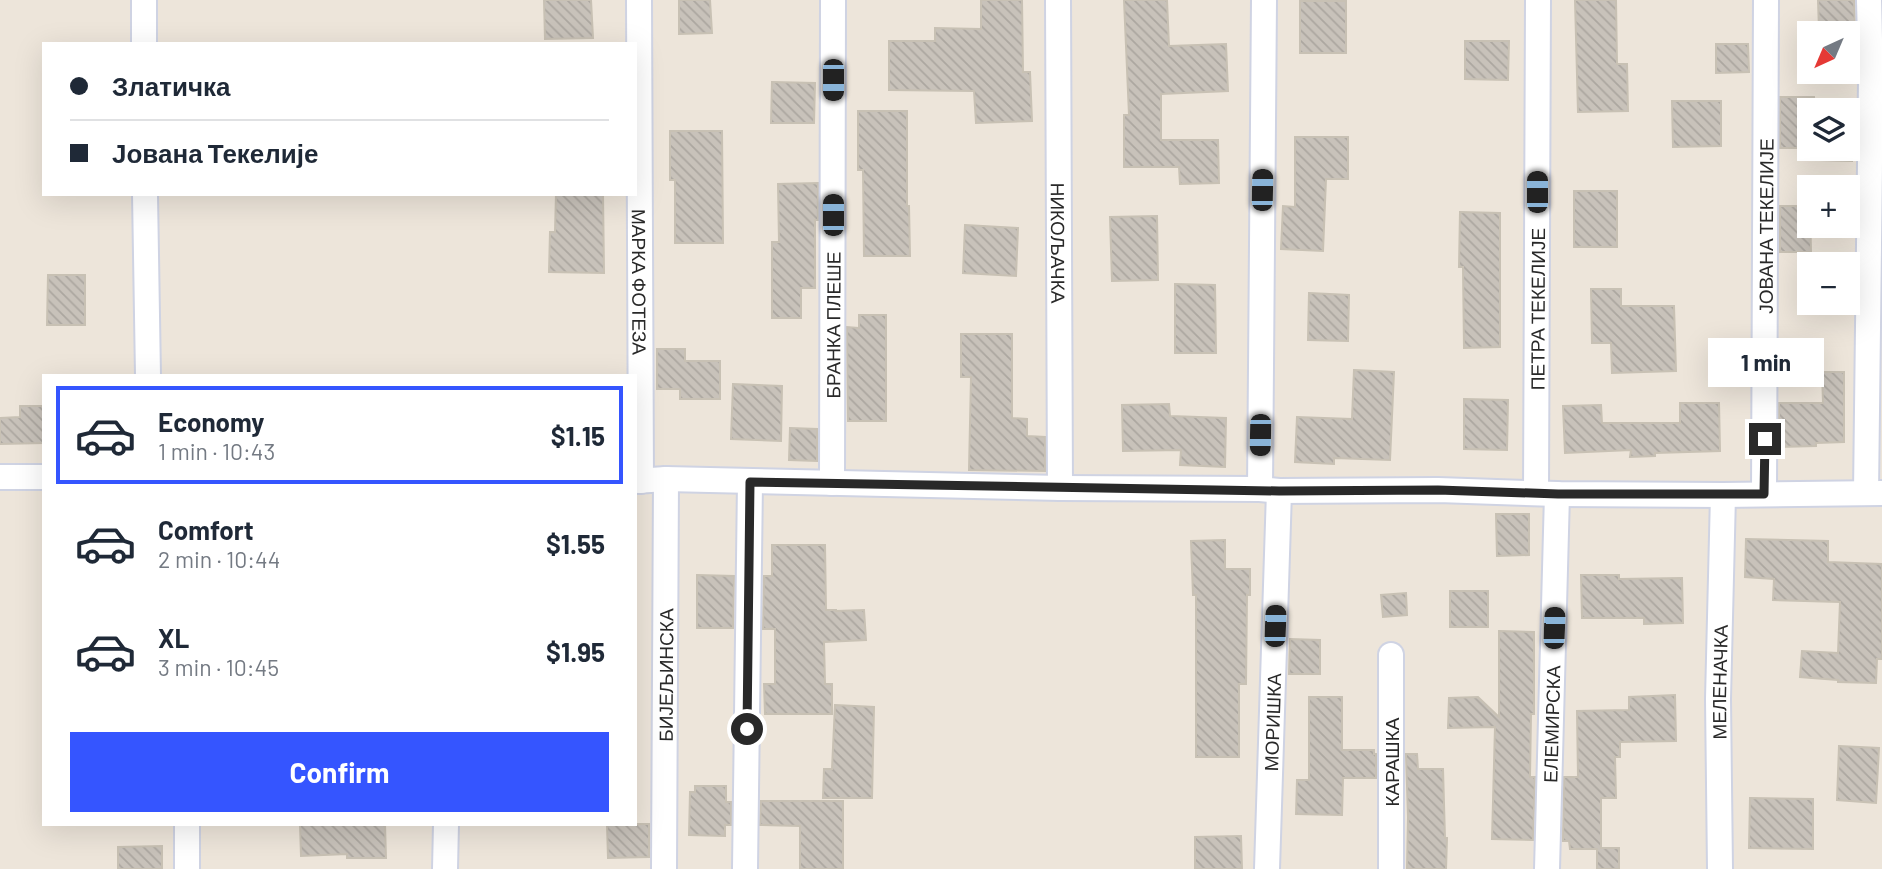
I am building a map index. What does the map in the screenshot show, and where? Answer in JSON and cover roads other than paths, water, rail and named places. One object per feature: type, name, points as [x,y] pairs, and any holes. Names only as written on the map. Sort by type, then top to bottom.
[{"type":"street","points":[[144,0],[144,42]]},
{"type":"street","name":"МАРКА ФОТЕЗА","points":[[638,481],[639,0]]},
{"type":"street","name":"БРАНКА ПЛЕШЕ","points":[[832,483],[833,0]]},
{"type":"street","name":"НИКОЉАЧКА","points":[[1058,0],[1060,488]]},
{"type":"street","name":"МОРИШКА","points":[[1264,0],[1269,490],[1267,869]]},
{"type":"street","name":"ПЕТРА ТЕКЕЛИЈЕ","points":[[1538,0],[1547,494]]},
{"type":"street","name":"ЈОВАНА ТЕКЕЛИЈЕ","points":[[1764,494],[1766,0]]},
{"type":"street","points":[[638,481],[666,479],[1060,488],[1438,490],[1547,494],[1874,493],[1869,0]]},
{"type":"street","points":[[145,196],[148,374]]},
{"type":"street","points":[[0,477],[42,477]]},
{"type":"street","name":"БИЈЕЉИНСКА","points":[[664,869],[666,479]]},
{"type":"street","points":[[745,869],[750,482]]},
{"type":"street","name":"ЕЛЕМИРСКА","points":[[1547,494],[1547,869]]},
{"type":"street","name":"МЕЛЕНАЧКА","points":[[1720,869],[1718,699],[1723,495]]},
{"type":"street","name":"КАРАШКА","points":[[1391,655],[1391,869]]},
{"type":"street","points":[[187,826],[187,869]]},
{"type":"street","points":[[445,869],[446,826]]}]
